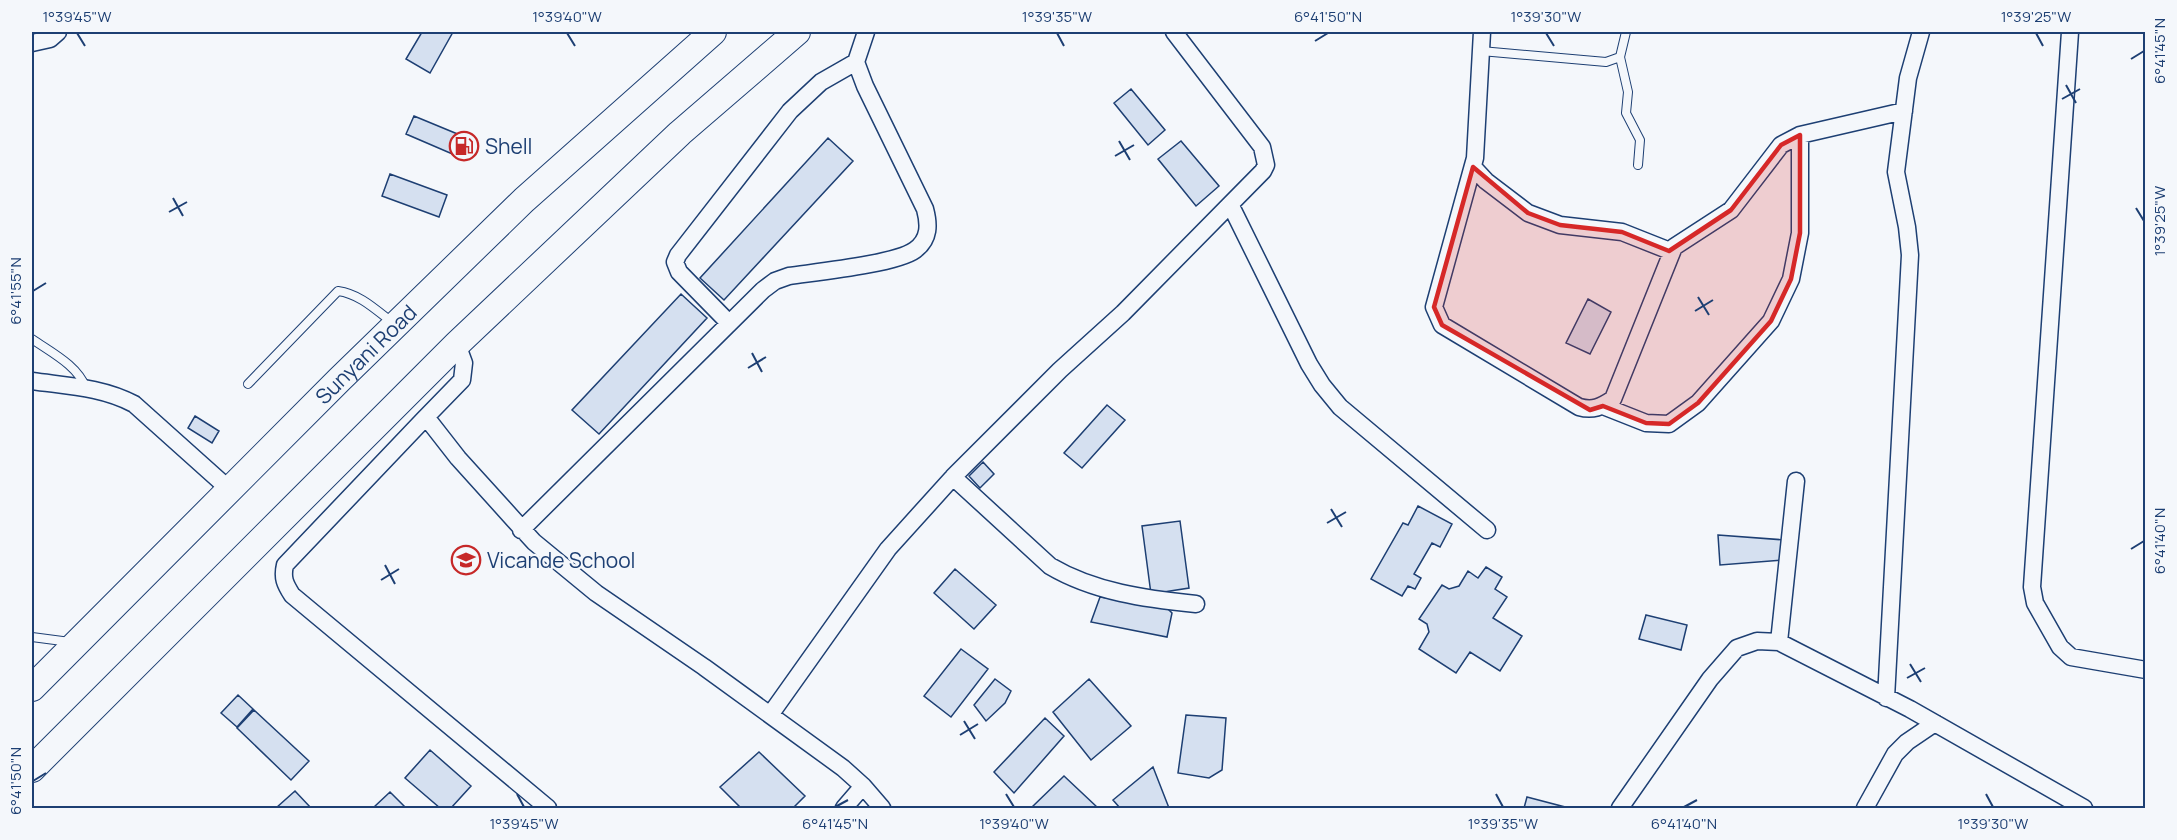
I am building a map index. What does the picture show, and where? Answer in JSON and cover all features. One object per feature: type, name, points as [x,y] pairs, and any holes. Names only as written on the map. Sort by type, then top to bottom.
[{"type":"main road","name":"Sunyani Road","points":[[32,688],[524,200],[713,32]]},
{"type":"main road","points":[[32,769],[458,344],[680,133],[797,32]]},
{"type":"street","points":[[32,43],[50,39],[58,32]]},
{"type":"street","points":[[521,530],[729,323],[775,281],[789,276],[896,259],[916,250],[926,237],[929,225],[924,209],[865,86],[856,62],[866,32]]},
{"type":"street","points":[[770,715],[888,549],[953,477],[1060,370],[1123,313],[1263,171],[1266,165],[1262,147],[1174,32]]},
{"type":"street","points":[[1482,32],[1473,167],[1434,307],[1442,325],[1579,407],[1590,410],[1604,406],[1613,399],[1670,251],[1678,243],[1731,210],[1781,145],[1800,135],[1904,111]]},
{"type":"street","points":[[1886,698],[1910,255],[1896,172],[1908,78],[1921,32]]},
{"type":"street","points":[[2070,32],[2032,587],[2035,603],[2060,647],[2071,657],[2145,670]]},
{"type":"street","points":[[729,323],[679,272],[675,262],[678,255],[790,111],[821,82],[856,62]]},
{"type":"street","points":[[1604,406],[1646,423],[1669,424],[1698,403],[1771,321],[1791,279],[1800,233],[1800,135]]},
{"type":"street","points":[[1473,167],[1486,181],[1528,213],[1560,225],[1622,232],[1670,251]]},
{"type":"street","points":[[1231,206],[1309,364],[1322,385],[1340,407],[1487,530]]},
{"type":"street","points":[[458,344],[464,363],[462,380],[285,565],[283,575],[285,585],[292,595],[540,806]]},
{"type":"street","points":[[32,381],[87,388],[117,395],[134,404],[230,490]]},
{"type":"street","points":[[426,417],[458,458],[521,530],[596,593],[704,667],[843,768],[882,808]]},
{"type":"street","points":[[953,477],[1050,566],[1063,574],[1131,596],[1196,604]]},
{"type":"street","points":[[1779,642],[1796,481]]},
{"type":"street","points":[[1620,808],[1710,679],[1737,648],[1757,640],[1779,642],[1935,723],[2084,808]]},
{"type":"street","points":[[1865,808],[1895,754],[1907,742],[1935,723]]},
{"type":"street","points":[[844,808],[863,786]]},
{"type":"lane","points":[[1626,32],[1620,57],[1628,92],[1626,113],[1640,140],[1638,165]]},
{"type":"lane","points":[[1481,51],[1606,62],[1620,57]]},
{"type":"lane","points":[[248,384],[338,291],[359,298],[396,325]]},
{"type":"lane","points":[[32,339],[81,375],[87,388]]},
{"type":"lane","points":[[32,637],[77,643]]},
{"type":"highlighted area","points":[[1800,135],[1800,233],[1791,279],[1771,321],[1698,403],[1669,424],[1646,423],[1603,406],[1590,410],[1442,325],[1434,307],[1473,167],[1528,213],[1560,225],[1622,232],[1669,251],[1731,210],[1781,145]]},
{"type":"building","points":[[422,32],[453,32],[430,73],[406,59]]},
{"type":"building","points":[[1131,89],[1165,130],[1148,145],[1114,103]]},
{"type":"building","points":[[414,116],[472,140],[464,159],[406,134]]},
{"type":"building","points":[[828,138],[853,161],[724,300],[700,278]]},
{"type":"building","points":[[1181,141],[1219,186],[1196,206],[1158,159]]},
{"type":"building","points":[[390,174],[447,195],[439,217],[382,196]]},
{"type":"building","points":[[681,294],[707,318],[599,434],[572,410]]},
{"type":"building","points":[[1588,299],[1611,312],[1590,354],[1566,343]]},
{"type":"building","points":[[1107,405],[1125,420],[1082,468],[1064,453]]},
{"type":"building","points":[[195,416],[219,431],[212,443],[188,428]]},
{"type":"building","points":[[983,462],[994,474],[980,488],[969,476]]},
{"type":"building","points":[[1418,506],[1452,524],[1440,547],[1432,543],[1414,574],[1421,578],[1415,589],[1408,586],[1402,596],[1371,579],[1403,523],[1408,525]]},
{"type":"building","points":[[1180,521],[1189,588],[1151,594],[1142,526]]},
{"type":"building","points":[[1718,535],[1785,540],[1782,560],[1720,565]]},
{"type":"building","points":[[1486,567],[1502,577],[1495,589],[1507,597],[1493,618],[1522,636],[1500,671],[1470,652],[1456,673],[1419,649],[1429,632],[1427,624],[1419,619],[1442,585],[1449,589],[1459,586],[1468,571],[1478,578]]},
{"type":"building","points":[[955,569],[996,605],[974,629],[934,593]]},
{"type":"building","points":[[1100,597],[1166,607],[1172,613],[1167,637],[1091,622]]},
{"type":"building","points":[[1646,615],[1687,625],[1681,650],[1639,639]]},
{"type":"building","points":[[961,649],[988,669],[951,717],[924,696]]},
{"type":"building","points":[[995,679],[1011,691],[1005,703],[986,721],[974,705]]},
{"type":"building","points":[[1089,679],[1131,726],[1091,760],[1053,712]]},
{"type":"building","points":[[238,695],[253,709],[237,727],[221,713]]},
{"type":"building","points":[[254,710],[309,761],[291,780],[237,728]]},
{"type":"building","points":[[1186,715],[1226,718],[1222,770],[1209,778],[1178,773]]},
{"type":"building","points":[[1045,718],[1064,736],[1014,793],[994,772]]},
{"type":"building","points":[[430,750],[471,786],[451,808],[440,808],[405,778]]},
{"type":"building","points":[[759,752],[805,796],[793,808],[741,808],[720,787]]},
{"type":"building","points":[[1153,767],[1169,808],[1120,808],[1113,800]]},
{"type":"building","points":[[1064,776],[1098,808],[1031,808]]},
{"type":"building","points":[[295,791],[311,808],[276,808]]},
{"type":"building","points":[[390,792],[406,808],[373,808]]},
{"type":"building","points":[[1527,797],[1565,807],[1524,808]]},
{"type":"place","name":"Shell","points":[[464,146]]},
{"type":"place","name":"Vicande School","points":[[466,560]]}]
